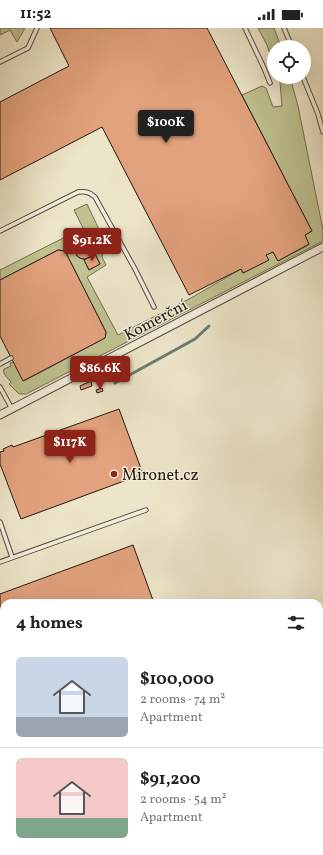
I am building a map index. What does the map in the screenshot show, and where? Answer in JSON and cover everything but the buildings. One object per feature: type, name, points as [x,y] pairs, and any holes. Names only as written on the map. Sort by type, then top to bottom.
[{"type":"street","name":"Komerční","points":[[0,415],[323,247]]},
{"type":"lane","points":[[0,62],[28,48],[38,28]]},
{"type":"lane","points":[[245,28],[267,76]]},
{"type":"lane","points":[[284,28],[289,40]]},
{"type":"lane","points":[[306,84],[318,114],[323,132]]},
{"type":"lane","points":[[0,231],[78,192],[86,191],[95,197],[135,269],[154,307]]},
{"type":"lane","points":[[0,364],[11,358]]},
{"type":"lane","points":[[0,387],[12,409]]},
{"type":"lane","points":[[0,562],[146,510]]},
{"type":"lane","points":[[0,522],[12,557]]},
{"type":"green space","points":[[0,28],[25,28],[17,42],[10,30],[0,35]]},
{"type":"green space","points":[[258,28],[274,28],[278,40],[267,40],[267,45]]},
{"type":"green space","points":[[280,84],[292,84],[298,106],[323,230],[323,241],[26,394],[19,394],[9,384],[11,382],[4,373],[4,369],[11,366],[10,363],[14,362],[24,381],[105,338],[106,332],[65,251],[58,250],[0,280],[0,270],[83,228],[74,210],[87,204],[105,242],[102,257],[106,265],[87,277],[118,335],[191,298],[241,269],[243,273],[268,260],[266,255],[273,252],[278,261],[309,245],[305,235],[312,231],[242,95],[262,86],[266,88],[273,107],[282,106]],"holes":[[[82,242],[88,243],[93,250],[91,256],[95,254],[100,264],[89,270],[84,259],[78,257],[76,251],[77,246]]]},
{"type":"waterway","points":[[115,383],[195,339],[209,326]]},
{"type":"place","name":"Mironet.cz","points":[[114,474]]}]
